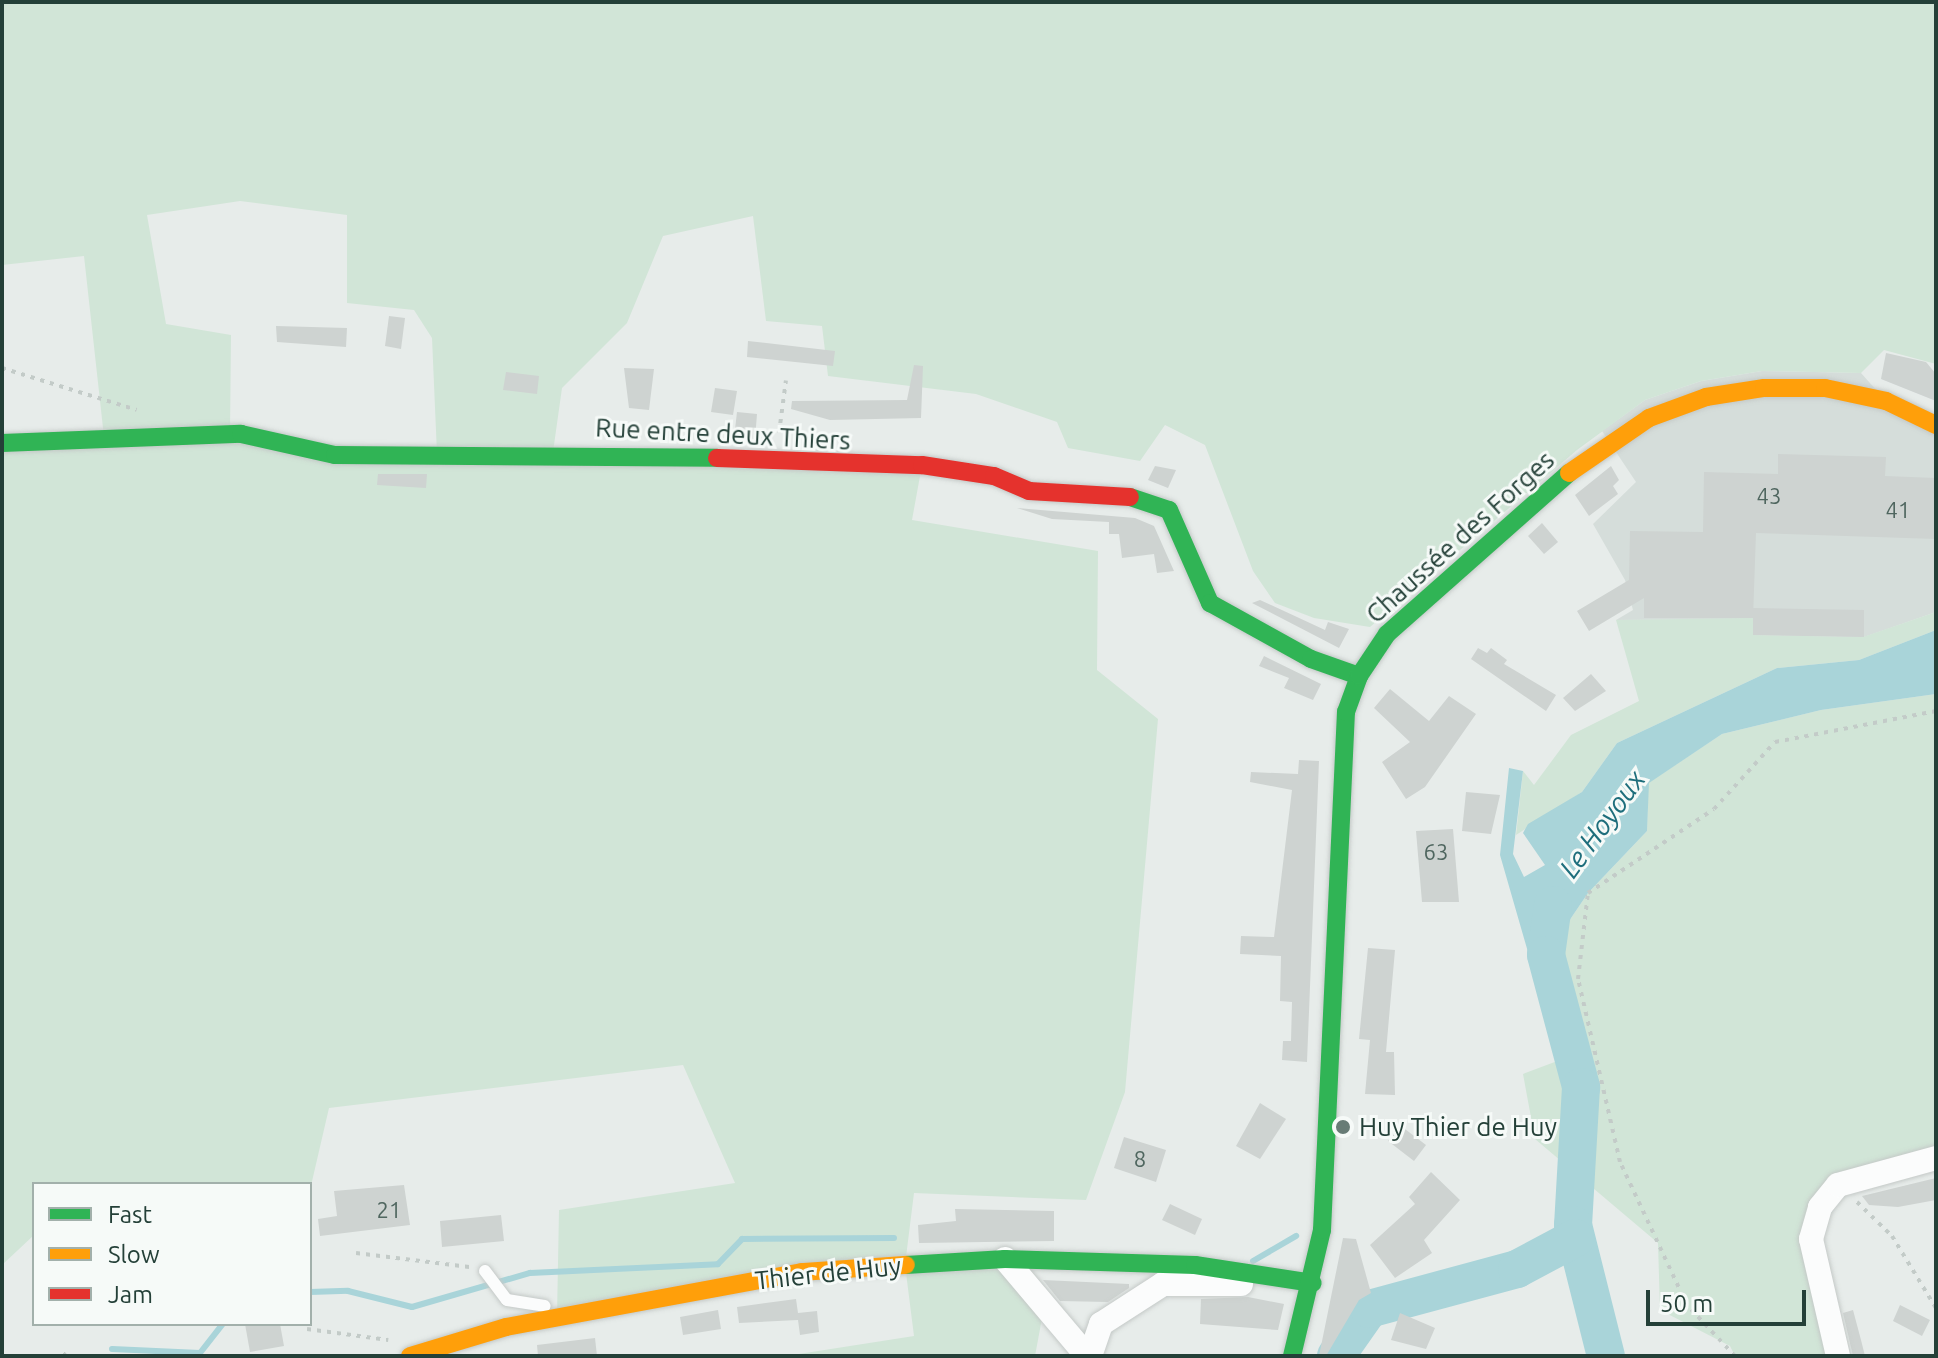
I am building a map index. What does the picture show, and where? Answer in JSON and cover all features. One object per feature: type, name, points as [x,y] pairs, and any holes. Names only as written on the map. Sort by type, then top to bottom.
[{"type":"street","name":"Chaussée des Forges","points":[[1292,1356],[1313,1283],[1322,1230],[1346,712],[1359,676],[1387,634],[1585,459],[1649,418],[1706,397],[1764,388],[1825,388],[1886,401],[1936,425]]},
{"type":"street","name":"Rue entre deux Thiers","points":[[2,443],[241,434],[335,455],[553,452],[775,464],[922,465],[994,476],[1029,491],[1139,498],[1169,510],[1210,603],[1311,659],[1359,676]]},
{"type":"street","points":[[1838,1356],[1811,1239],[1820,1207],[1852,1180],[1936,1158]]},
{"type":"street","name":"Thier de Huy","points":[[410,1356],[623,1302],[802,1272],[1005,1259],[1195,1265],[1313,1283]]},
{"type":"street","points":[[1005,1259],[1089,1356]]},
{"type":"street","name":"Thier de Huy","points":[[1089,1356],[1101,1324],[1163,1284],[1244,1284],[1255,1274]]},
{"type":"lane","points":[[485,1271],[502,1294],[535,1307],[623,1302]]},
{"type":"path","points":[[2,368],[146,412]]},
{"type":"path","points":[[775,464],[786,380]]},
{"type":"path","points":[[1735,1356],[1687,1305],[1620,1162],[1578,979],[1588,893],[1714,809],[1775,742],[1936,711]]},
{"type":"path","points":[[1852,1180],[1858,1204],[1892,1236],[1936,1308]]},
{"type":"path","points":[[356,1253],[485,1271]]},
{"type":"path","points":[[307,1329],[392,1341]]},
{"type":"shaded area","points":[[1762,371],[1861,373],[1886,401],[1936,425],[1936,612],[1864,637],[1753,635],[1753,619],[1616,620],[1633,610],[1625,580],[1593,524],[1636,482],[1602,431],[1645,400],[1701,381]]},
{"type":"green space","points":[[2,2],[1936,2],[1936,364],[1884,350],[1861,373],[1762,371],[1701,381],[1645,400],[1577,450],[1370,627],[1314,618],[1275,603],[1253,571],[1205,445],[1165,425],[1140,461],[1068,448],[1057,422],[976,394],[828,376],[822,326],[766,321],[753,216],[663,236],[627,323],[562,388],[553,452],[922,465],[912,520],[1098,551],[1097,670],[1158,719],[1125,1092],[1086,1200],[914,1193],[905,1265],[557,1316],[559,1210],[735,1183],[683,1065],[329,1108],[312,1182],[32,1182],[32,1237],[2,1265],[2,443],[104,437],[84,256],[2,265]],"holes":[[[240,201],[347,215],[347,303],[414,310],[432,338],[437,454],[230,434],[231,335],[166,324],[147,215]]]},
{"type":"green space","points":[[1936,612],[1936,630],[1859,660],[1777,668],[1617,743],[1582,792],[1516,835],[1523,771],[1534,785],[1571,735],[1639,701],[1616,620],[1753,618],[1753,635],[1863,637]]},
{"type":"green space","points":[[1936,694],[1936,1158],[1838,1185],[1811,1239],[1838,1356],[1735,1356],[1730,1346],[1660,1310],[1658,1243],[1535,1139],[1523,1074],[1560,1060],[1546,955],[1588,893],[1647,831],[1648,783],[1722,734],[1821,710]]},
{"type":"green space","points":[[1005,1259],[1045,1302],[1035,1356],[786,1356],[914,1336],[905,1265]]},
{"type":"water","points":[[1936,630],[1936,694],[1821,710],[1722,734],[1649,783],[1647,831],[1588,893],[1546,955],[1530,959],[1500,855],[1509,768],[1523,771],[1513,854],[1524,877],[1545,865],[1523,833],[1528,824],[1582,792],[1617,743],[1777,668],[1859,660]]},
{"type":"building","points":[[389,316],[405,318],[401,349],[385,346]]},
{"type":"building","points":[[276,326],[347,328],[346,347],[277,342]]},
{"type":"building","points":[[748,341],[835,351],[833,366],[747,357]]},
{"type":"building","points":[[1886,353],[1926,362],[1936,374],[1936,401],[1881,379]]},
{"type":"building","points":[[914,365],[923,366],[921,418],[830,420],[791,409],[792,401],[907,400]]},
{"type":"building","points":[[624,368],[654,369],[649,410],[629,408]]},
{"type":"building","points":[[506,372],[539,376],[537,394],[503,390]]},
{"type":"building","points":[[715,388],[737,391],[733,415],[711,412]]},
{"type":"building","points":[[737,412],[757,414],[755,439],[734,438]]},
{"type":"building","points":[[1778,454],[1886,457],[1885,476],[1936,478],[1936,539],[1756,533],[1753,618],[1644,618],[1644,598],[1589,631],[1577,611],[1629,580],[1630,531],[1703,532],[1704,472],[1778,474]]},
{"type":"building","points":[[1155,466],[1176,470],[1168,488],[1148,480]]},
{"type":"building","points":[[1611,466],[1619,480],[1613,486],[1618,494],[1589,516],[1575,495]]},
{"type":"building","points":[[378,474],[427,474],[426,488],[377,485]]},
{"type":"building","points":[[1017,508],[1135,518],[1154,526],[1174,571],[1157,573],[1154,554],[1122,558],[1119,534],[1109,534],[1109,522],[1052,519]]},
{"type":"building","points":[[1542,523],[1558,542],[1544,554],[1528,536]]},
{"type":"building","points":[[1260,600],[1325,630],[1328,622],[1349,629],[1339,648],[1252,603]]},
{"type":"building","points":[[1753,608],[1864,610],[1864,637],[1753,635]]},
{"type":"building","points":[[1478,648],[1487,653],[1491,648],[1507,660],[1504,664],[1556,695],[1546,711],[1471,659]]},
{"type":"building","points":[[1264,656],[1321,684],[1313,700],[1284,688],[1289,678],[1259,666]]},
{"type":"building","points":[[1591,674],[1606,691],[1575,711],[1563,698]]},
{"type":"building","points":[[1390,689],[1429,721],[1449,696],[1476,714],[1425,787],[1406,799],[1382,762],[1410,742],[1374,708]]},
{"type":"building","points":[[1299,760],[1319,761],[1307,1062],[1282,1060],[1283,1041],[1291,1041],[1292,1002],[1280,1001],[1281,956],[1240,954],[1241,936],[1274,937],[1292,790],[1250,782],[1251,772],[1298,774]]},
{"type":"building","points":[[1466,792],[1500,795],[1491,834],[1462,831]]},
{"type":"building","points":[[1453,829],[1459,902],[1422,902],[1416,831]]},
{"type":"building","points":[[1368,948],[1395,950],[1386,1052],[1394,1052],[1395,1095],[1365,1094],[1370,1040],[1359,1039]]},
{"type":"building","points":[[1260,1103],[1286,1119],[1260,1159],[1236,1146]]},
{"type":"building","points":[[1401,1126],[1426,1145],[1414,1161],[1388,1141]]},
{"type":"building","points":[[1124,1137],[1166,1150],[1156,1182],[1114,1168]]},
{"type":"building","points":[[1431,1172],[1460,1200],[1424,1240],[1432,1253],[1395,1278],[1370,1245],[1415,1204],[1409,1197]]},
{"type":"building","points":[[1936,1178],[1936,1200],[1898,1207],[1869,1205],[1862,1196]]},
{"type":"building","points":[[404,1185],[410,1225],[320,1236],[318,1219],[337,1216],[334,1191]]},
{"type":"building","points":[[1170,1204],[1202,1219],[1195,1235],[1162,1220]]},
{"type":"building","points":[[955,1209],[1054,1211],[1054,1241],[919,1243],[918,1225],[956,1221]]},
{"type":"building","points":[[501,1215],[504,1241],[442,1247],[440,1221]]},
{"type":"building","points":[[1343,1238],[1356,1239],[1371,1293],[1359,1300],[1326,1356],[1319,1356]]},
{"type":"building","points":[[1043,1280],[1129,1284],[1129,1288],[1108,1302],[1060,1301]]},
{"type":"building","points":[[1248,1297],[1284,1304],[1278,1330],[1200,1324],[1201,1299]]},
{"type":"building","points":[[796,1299],[798,1313],[817,1311],[819,1332],[800,1335],[798,1320],[739,1323],[737,1307]]},
{"type":"building","points":[[1900,1305],[1930,1320],[1922,1336],[1893,1321]]},
{"type":"building","points":[[718,1310],[721,1329],[683,1335],[680,1317]]},
{"type":"building","points":[[1853,1310],[1865,1356],[1853,1356],[1843,1313]]},
{"type":"building","points":[[1400,1313],[1435,1328],[1426,1349],[1391,1340]]},
{"type":"building","points":[[245,1326],[280,1326],[284,1346],[250,1352]]},
{"type":"building","points":[[595,1338],[597,1356],[538,1356],[537,1345]]},
{"type":"waterway","name":"Le Hoyoux","points":[[1553,905],[1546,955],[1581,1087],[1573,1225],[1606,1356]]},
{"type":"waterway","points":[[1253,1261],[1296,1236]]},
{"type":"waterway","points":[[312,1292],[348,1291],[412,1307],[530,1273],[718,1264],[742,1239],[894,1238]]},
{"type":"waterway","name":"Le Hoyoux","points":[[1336,1356],[1369,1309],[1517,1269],[1575,1238]]},
{"type":"waterway","points":[[112,1349],[200,1353],[221,1326]]},
{"type":"traffic: fast","points":[[2,443],[241,434],[335,455],[717,458]]},
{"type":"traffic: fast","points":[[1292,1356],[1322,1230],[1346,712],[1359,676],[1387,634],[1569,473]]},
{"type":"traffic: fast","points":[[1130,497],[1169,510],[1210,603],[1311,659],[1359,676]]},
{"type":"traffic: fast","points":[[906,1265],[1005,1259],[1195,1265],[1313,1283]]},
{"type":"traffic: slow","points":[[1569,473],[1649,418],[1706,397],[1764,388],[1825,388],[1886,401],[1936,425]]},
{"type":"traffic: slow","points":[[410,1356],[506,1327],[802,1272],[906,1265]]},
{"type":"traffic: jam","points":[[717,458],[922,465],[994,476],[1029,491],[1130,497]]},
{"type":"place","name":"Huy Thier de Huy","points":[[1343,1127]]}]
